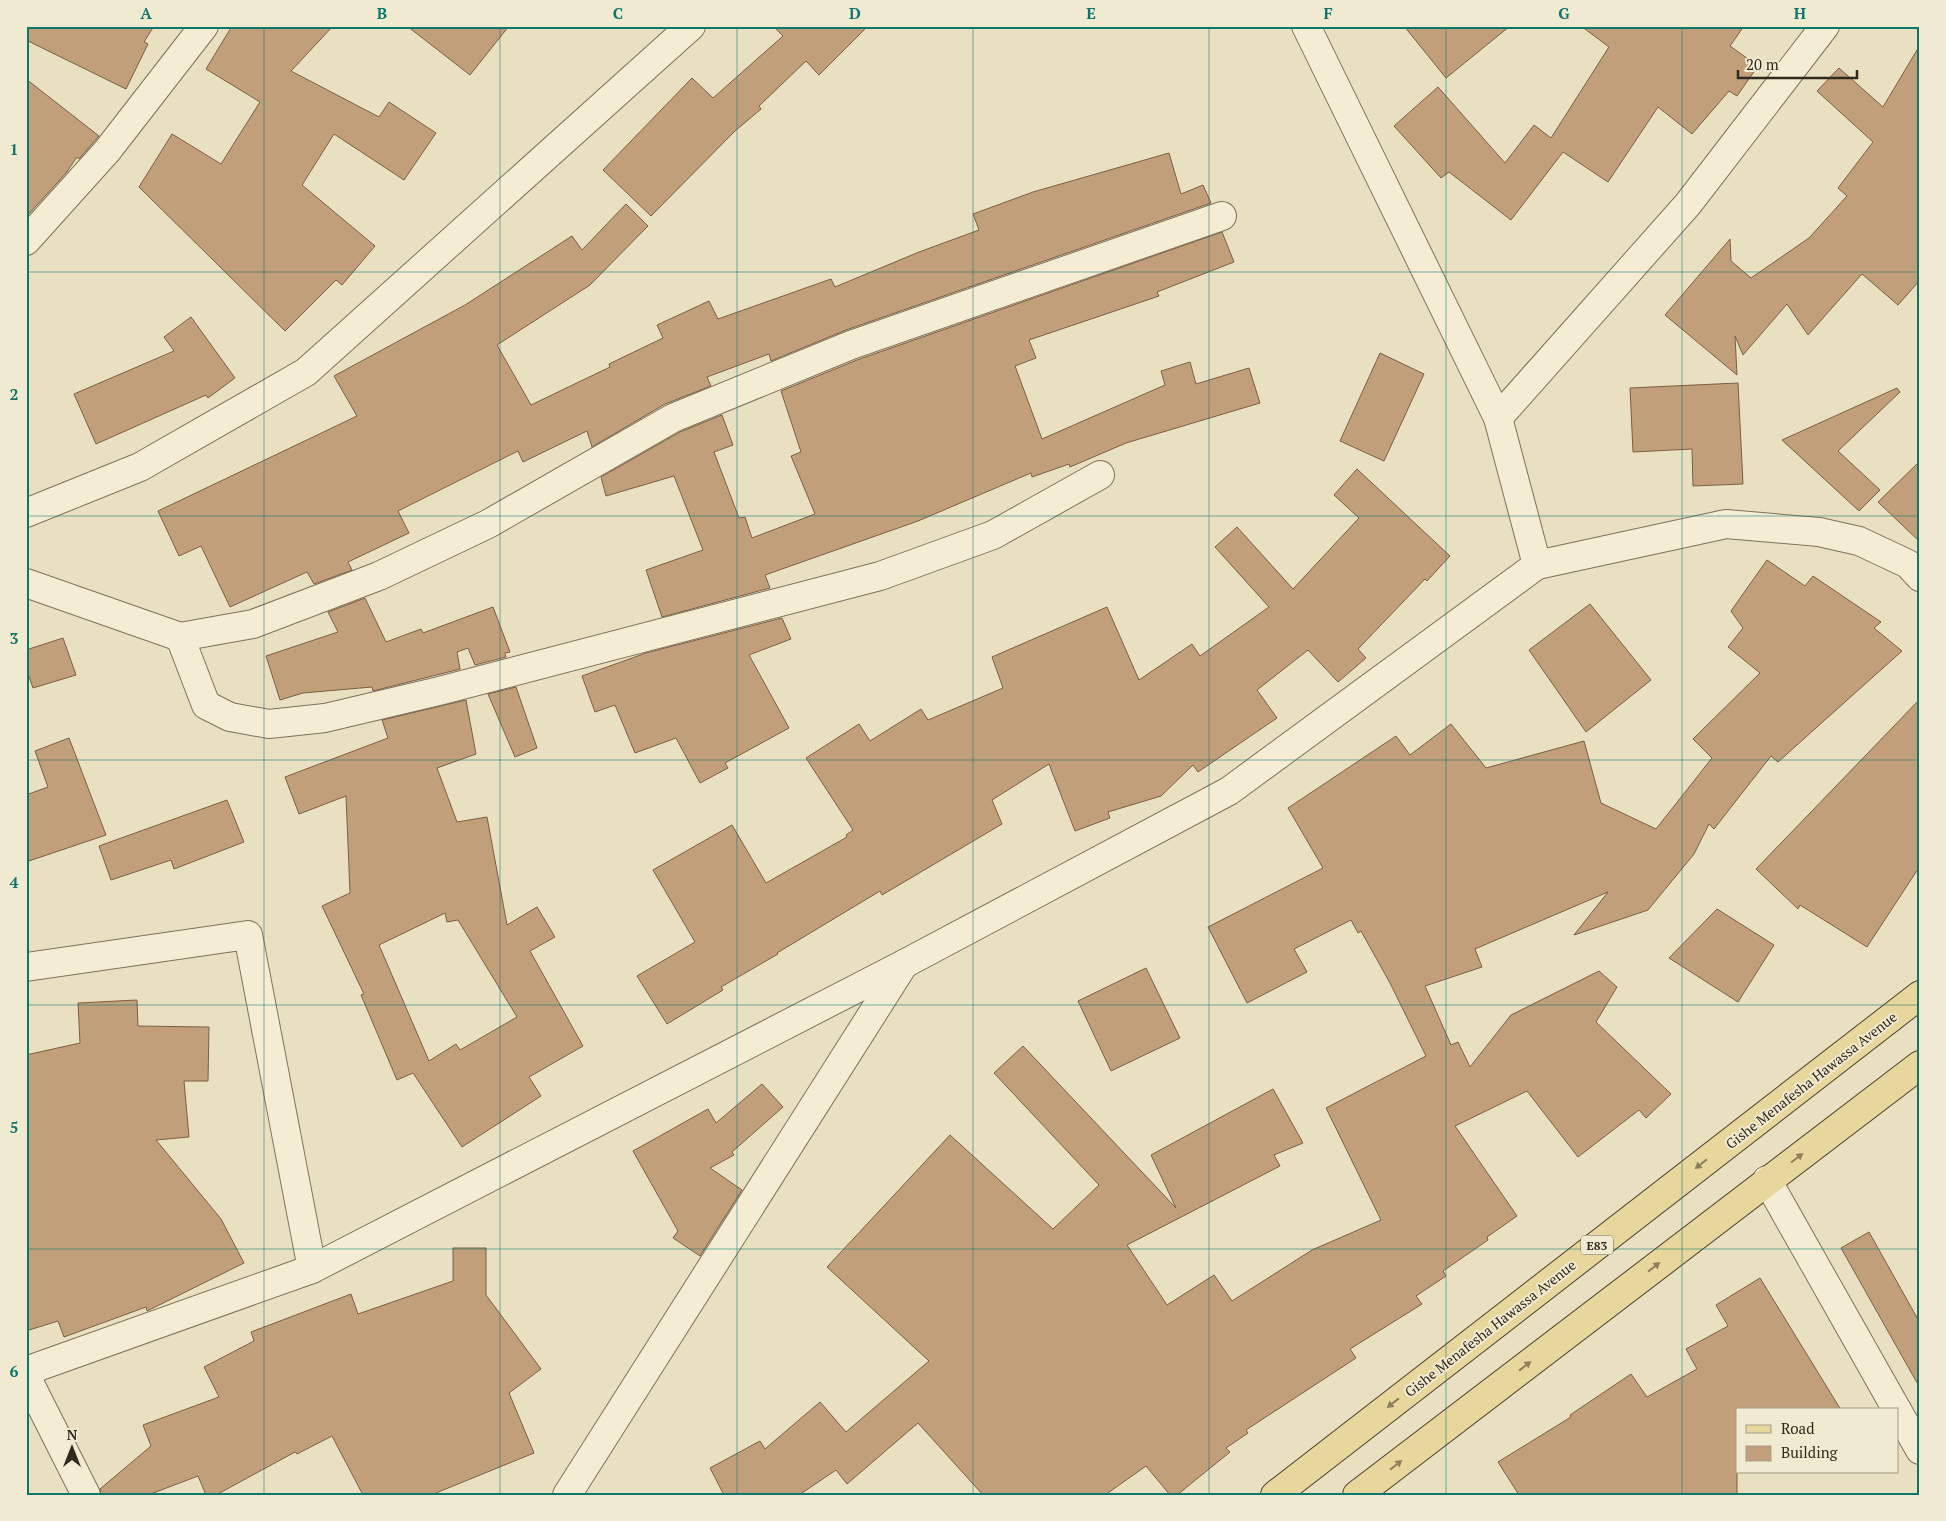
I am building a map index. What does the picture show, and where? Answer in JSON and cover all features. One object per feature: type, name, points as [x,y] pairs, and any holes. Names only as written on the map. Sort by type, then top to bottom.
[{"type":"main road","name":"Gishe Menafesha Hawassa Avenue","points":[[1275,1495],[1920,995]]},
{"type":"main road","points":[[1358,1495],[1920,1065]]},
{"type":"street","points":[[26,241],[107,151],[204,26]]},
{"type":"street","points":[[26,514],[140,467],[306,372],[691,26]]},
{"type":"street","points":[[1306,26],[1498,418],[1537,565]]},
{"type":"street","points":[[1498,418],[1688,204],[1825,26]]},
{"type":"street","points":[[26,583],[180,636],[253,624],[379,576],[488,524],[673,418],[851,345],[1222,216]]},
{"type":"street","points":[[180,636],[206,705],[230,716],[269,724],[325,718],[439,691],[880,576],[993,535],[1100,475]]},
{"type":"street","points":[[26,1371],[312,1269],[904,964],[1229,791],[1537,565],[1726,524],[1819,532],[1858,541],[1908,564],[1920,577]]},
{"type":"street","points":[[26,967],[248,935],[312,1269]]},
{"type":"street","points":[[567,1495],[904,964]]},
{"type":"street","points":[[1768,1180],[1896,1408]]},
{"type":"street","points":[[26,1376],[86,1495]]},
{"type":"street","points":[[1898,1412],[1920,1450]]},
{"type":"building","points":[[26,26],[154,26],[144,42],[148,44],[126,89],[26,40]]},
{"type":"building","points":[[232,26],[333,26],[291,71],[379,117],[389,102],[436,133],[404,180],[334,134],[302,185],[375,246],[342,285],[336,280],[285,331],[139,187],[172,134],[221,164],[260,102],[206,69]]},
{"type":"building","points":[[407,26],[509,26],[470,75]]},
{"type":"building","points":[[773,26],[868,26],[819,75],[806,61],[759,106],[761,109],[735,131],[651,216],[603,170],[692,78],[713,98],[783,36]]},
{"type":"building","points":[[1404,26],[1510,26],[1446,78]]},
{"type":"building","points":[[1581,26],[1744,26],[1730,46],[1758,66],[1737,96],[1729,91],[1692,134],[1658,107],[1608,182],[1563,152],[1511,220],[1449,172],[1441,178],[1394,126],[1438,87],[1505,163],[1534,125],[1551,138],[1609,47]]},
{"type":"building","points":[[1920,45],[1920,280],[1898,305],[1862,274],[1808,335],[1787,304],[1743,355],[1735,336],[1737,375],[1665,315],[1730,239],[1731,261],[1751,278],[1809,238],[1847,196],[1838,188],[1873,142],[1817,91],[1839,68],[1883,107]]},
{"type":"building","points":[[26,79],[99,136],[79,159],[77,157],[66,173],[26,217]]},
{"type":"building","points":[[1169,153],[1181,194],[1203,185],[1211,203],[846,330],[771,361],[769,354],[707,377],[711,386],[665,404],[592,447],[587,431],[523,462],[518,451],[398,511],[409,533],[348,562],[352,570],[314,584],[307,572],[230,607],[201,546],[179,556],[158,511],[357,416],[334,376],[465,305],[572,236],[582,250],[626,204],[648,226],[590,285],[497,345],[531,405],[610,367],[609,364],[663,338],[657,325],[709,301],[718,319],[831,279],[835,287],[919,252],[979,230],[973,214],[1033,192]]},
{"type":"building","points":[[1222,232],[1234,262],[1157,292],[1159,296],[1029,340],[1036,358],[1015,366],[1042,439],[1165,385],[1161,371],[1190,362],[1196,384],[1249,368],[1260,403],[1126,443],[1070,467],[1069,464],[1032,477],[1031,473],[918,521],[765,575],[770,588],[662,617],[646,570],[703,550],[674,476],[606,496],[601,477],[680,432],[722,415],[733,445],[714,452],[739,518],[745,517],[752,538],[815,514],[791,456],[801,452],[781,391],[857,360]]},
{"type":"building","points":[[191,317],[235,378],[208,398],[206,395],[96,444],[74,394],[174,351],[164,337]]},
{"type":"building","points":[[1380,353],[1424,374],[1384,461],[1340,441]]},
{"type":"building","points":[[1738,383],[1743,484],[1693,486],[1692,449],[1633,452],[1630,388]]},
{"type":"building","points":[[1897,388],[1900,392],[1838,451],[1880,490],[1859,511],[1782,440]]},
{"type":"building","points":[[1920,461],[1920,542],[1878,502]]},
{"type":"building","points":[[1357,469],[1450,556],[1427,581],[1425,579],[1358,649],[1366,658],[1338,682],[1308,650],[1257,690],[1277,718],[1198,772],[1193,765],[1161,796],[1108,812],[1110,818],[1075,831],[1049,764],[992,800],[1002,824],[882,895],[880,891],[721,987],[723,990],[667,1024],[637,976],[695,942],[653,870],[732,825],[766,883],[847,837],[846,835],[853,830],[806,758],[859,724],[870,741],[921,709],[928,720],[1003,688],[992,657],[1107,607],[1139,680],[1192,644],[1200,656],[1269,607],[1215,547],[1237,527],[1293,589],[1359,518],[1334,495]]},
{"type":"building","points":[[1767,560],[1805,586],[1813,576],[1881,622],[1874,628],[1902,651],[1778,762],[1771,756],[1714,829],[1709,824],[1694,854],[1648,910],[1574,935],[1608,892],[1475,949],[1482,967],[1425,986],[1451,1045],[1458,1042],[1470,1067],[1511,1015],[1599,971],[1617,987],[1596,1022],[1671,1094],[1646,1118],[1639,1110],[1578,1157],[1527,1091],[1455,1126],[1517,1216],[1487,1237],[1488,1240],[1443,1271],[1446,1276],[1416,1296],[1422,1304],[1350,1349],[1356,1358],[1246,1430],[1248,1433],[1226,1448],[1230,1452],[1177,1495],[1170,1495],[1146,1466],[1105,1495],[983,1495],[918,1423],[847,1484],[836,1470],[799,1495],[724,1495],[710,1468],[760,1441],[765,1449],[820,1402],[846,1432],[929,1361],[827,1267],[950,1135],[1053,1229],[1099,1185],[994,1073],[1023,1046],[1176,1208],[1151,1155],[1273,1089],[1303,1143],[1274,1155],[1280,1166],[1127,1245],[1167,1305],[1214,1275],[1232,1301],[1312,1250],[1381,1220],[1326,1108],[1426,1056],[1390,983],[1361,931],[1358,933],[1351,920],[1294,949],[1307,972],[1247,1003],[1208,927],[1323,868],[1288,808],[1396,736],[1410,755],[1451,724],[1486,768],[1584,741],[1601,803],[1656,829],[1712,758],[1693,739],[1760,673],[1728,647],[1743,628],[1731,611]]},
{"type":"building","points":[[365,598],[386,642],[421,629],[423,633],[493,607],[510,652],[505,653],[506,657],[475,665],[468,648],[457,652],[460,669],[373,691],[372,687],[303,693],[280,700],[266,656],[338,632],[328,612]]},
{"type":"building","points":[[1590,604],[1651,680],[1586,732],[1529,650]]},
{"type":"building","points":[[782,618],[791,639],[749,655],[789,728],[725,763],[728,768],[700,783],[676,738],[635,753],[615,705],[595,712],[582,676],[646,653]]},
{"type":"building","points":[[63,638],[76,675],[33,688],[26,668],[26,650]]},
{"type":"building","points":[[516,687],[537,748],[515,757],[488,694]]},
{"type":"building","points":[[1920,699],[1920,866],[1867,947],[1800,905],[1798,909],[1756,869]]},
{"type":"building","points":[[466,700],[476,754],[437,768],[457,822],[487,817],[507,925],[537,907],[555,937],[530,951],[583,1046],[529,1077],[541,1096],[462,1147],[413,1073],[397,1080],[361,995],[364,994],[322,906],[350,893],[346,796],[299,814],[285,777],[388,738],[382,720]],"holes":[[[445,913],[447,922],[458,920],[517,1017],[460,1050],[456,1044],[429,1061],[379,945]]]},
{"type":"building","points":[[69,738],[106,835],[26,862],[26,795],[48,787],[35,751]]},
{"type":"building","points":[[227,800],[244,842],[174,869],[171,860],[111,880],[99,846]]},
{"type":"building","points":[[1717,909],[1774,945],[1738,1002],[1669,958]]},
{"type":"building","points":[[1146,968],[1180,1038],[1111,1071],[1078,1001]]},
{"type":"building","points":[[137,1000],[138,1026],[209,1027],[208,1081],[184,1081],[189,1137],[156,1140],[221,1219],[244,1263],[147,1311],[146,1307],[64,1337],[58,1321],[26,1331],[26,1055],[80,1043],[78,1003]]},
{"type":"building","points":[[762,1084],[783,1107],[732,1152],[734,1155],[710,1168],[742,1190],[700,1256],[673,1238],[678,1231],[633,1151],[708,1109],[716,1123]]},
{"type":"building","points":[[1869,1232],[1920,1323],[1920,1388],[1841,1248]]},
{"type":"building","points":[[453,1248],[486,1248],[486,1295],[541,1369],[509,1393],[534,1453],[431,1495],[363,1495],[332,1436],[297,1454],[295,1452],[216,1495],[206,1495],[198,1476],[148,1495],[101,1495],[100,1489],[151,1446],[143,1425],[219,1397],[204,1367],[254,1341],[251,1332],[351,1294],[358,1314],[453,1281]]},
{"type":"building","points":[[1760,1278],[1840,1408],[1736,1408],[1737,1495],[1519,1495],[1498,1462],[1571,1417],[1570,1415],[1631,1374],[1647,1397],[1697,1369],[1686,1349],[1728,1326],[1716,1305]]}]
